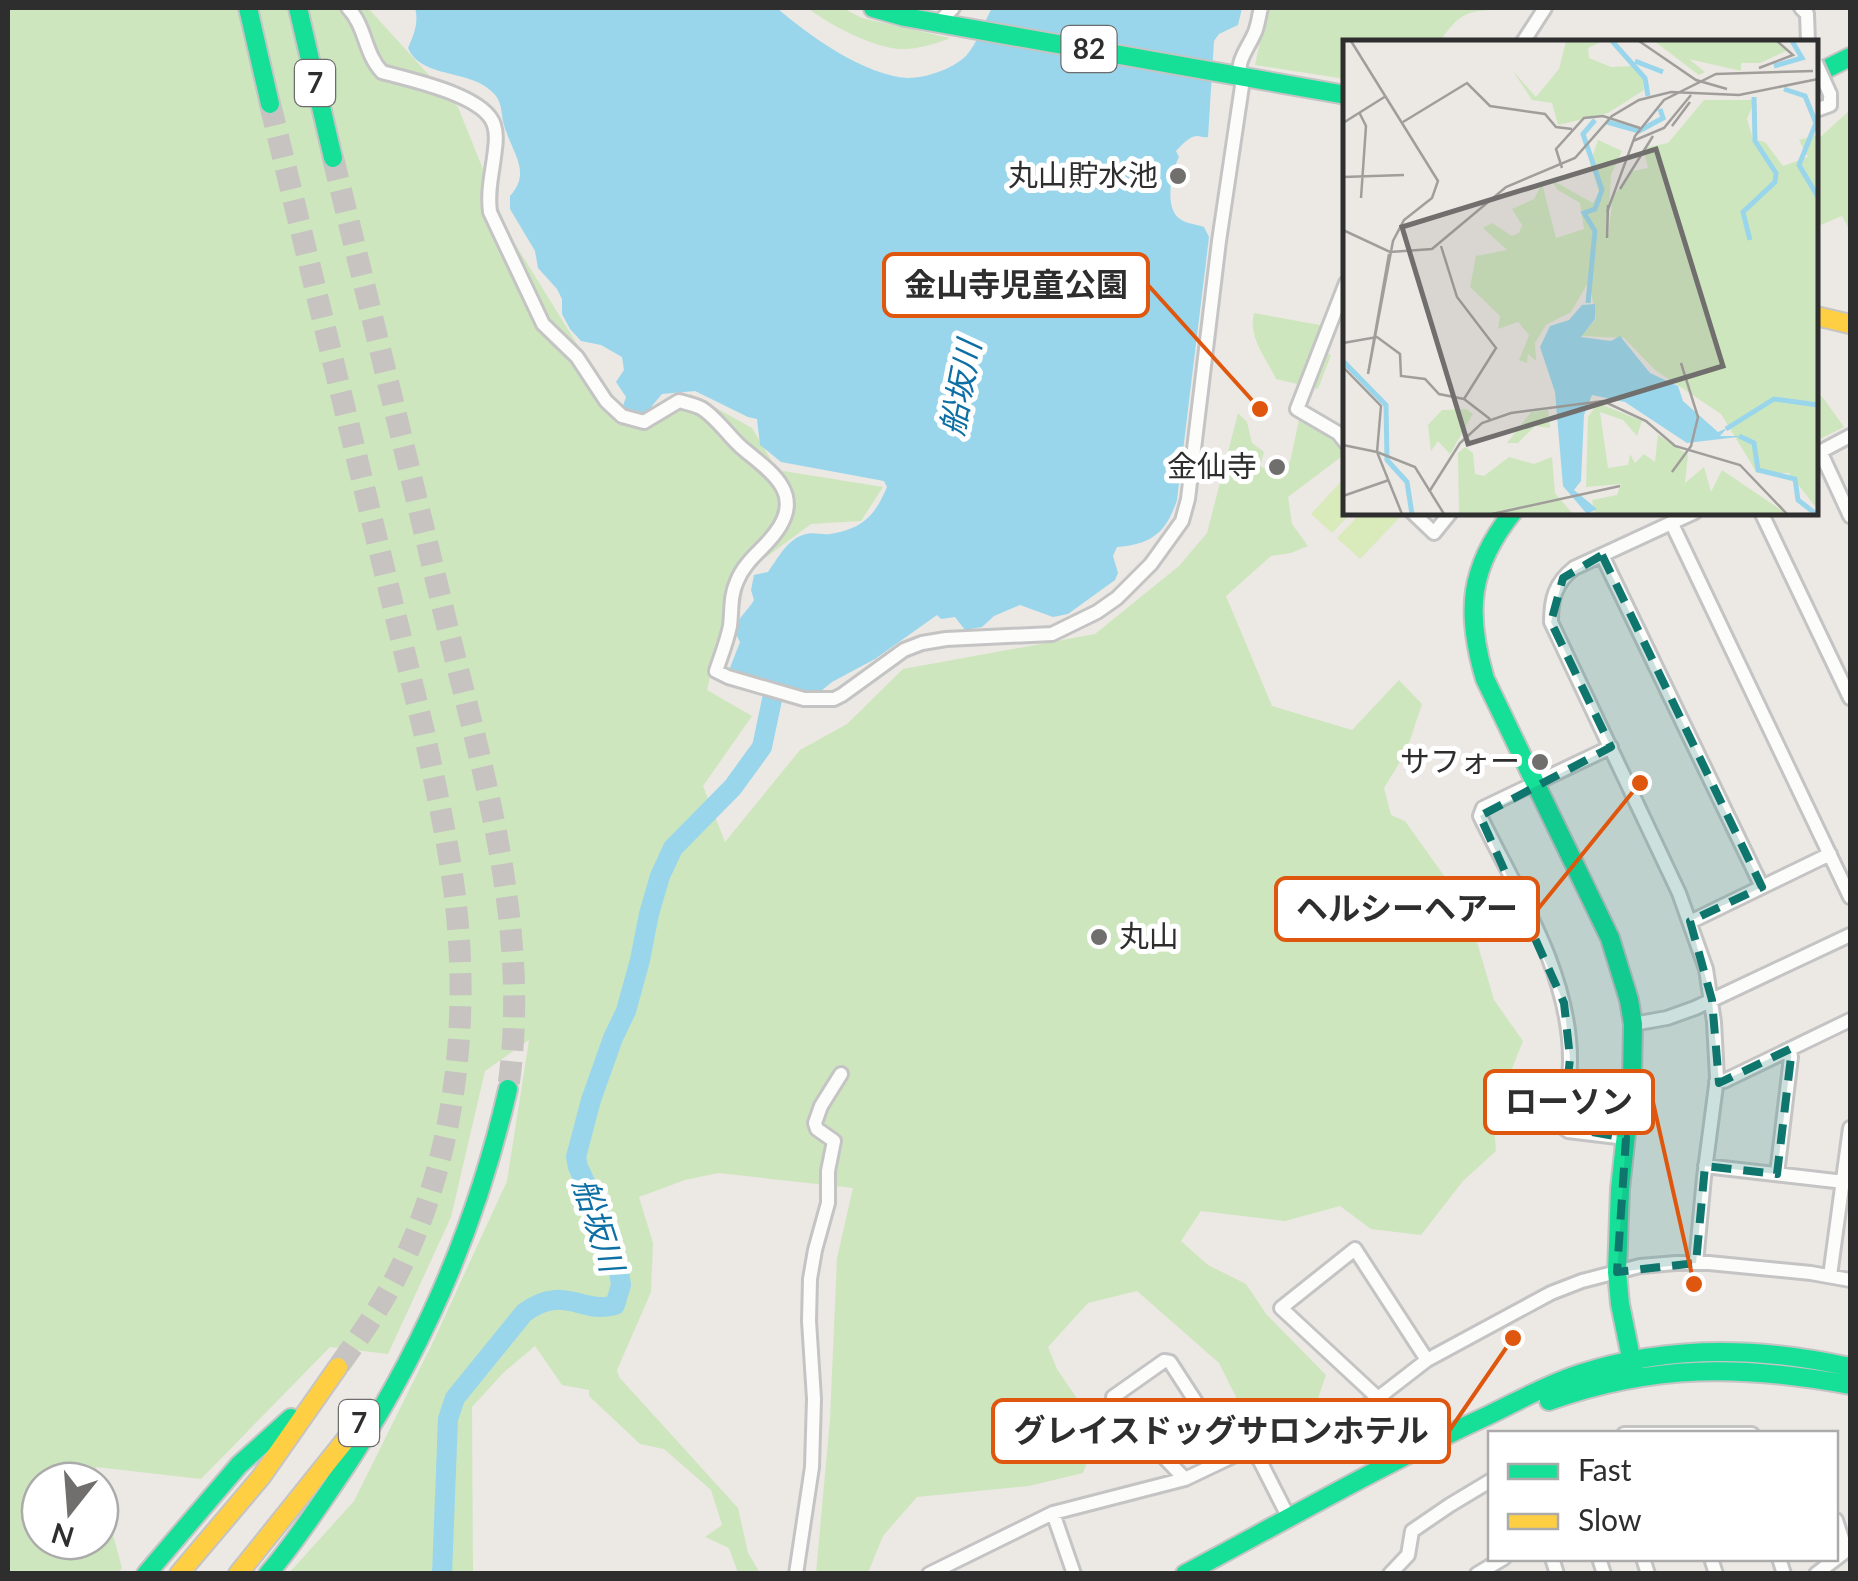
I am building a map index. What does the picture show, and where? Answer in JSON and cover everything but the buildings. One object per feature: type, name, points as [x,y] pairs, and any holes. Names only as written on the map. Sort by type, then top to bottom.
[{"type":"main road","name":"7","points":[[248,8],[270,104]]},
{"type":"main road","name":"7","points":[[298,8],[333,158]]},
{"type":"main road","name":"82","points":[[873,8],[939,22],[956,16],[1239,78],[1343,95]]},
{"type":"main road","points":[[1818,73],[1850,57]]},
{"type":"main road","points":[[1818,316],[1850,324]]},
{"type":"main road","points":[[1510,515],[1482,558],[1474,583],[1471,627],[1485,678],[1610,938],[1628,1000],[1633,1024],[1632,1079],[1620,1189],[1618,1272],[1633,1369]]},
{"type":"main road","name":"7","points":[[238,1574],[355,1428],[455,1261],[486,1183],[508,1089]]},
{"type":"main road","points":[[268,1574],[351,1461],[404,1371],[455,1261]]},
{"type":"main road","points":[[1488,1431],[1536,1406],[1633,1369],[1711,1350],[1801,1356],[1850,1367]]},
{"type":"main road","name":"7","points":[[180,1574],[261,1477],[338,1366]]},
{"type":"main road","points":[[1184,1574],[1452,1432],[1578,1374],[1633,1369],[1759,1370],[1850,1385]]},
{"type":"main road","name":"7","points":[[146,1574],[239,1465],[323,1388]]},
{"type":"main road","points":[[1216,1574],[1488,1431]]},
{"type":"street","points":[[348,8],[361,24],[366,48],[382,72],[461,96],[494,122],[496,146],[488,198],[490,212],[543,324],[577,358],[606,401],[622,416],[644,422],[679,401],[701,408],[744,450],[769,468],[783,488],[786,508],[781,526],[737,580],[730,625],[716,671],[804,699],[834,699],[904,650],[922,643],[1052,634],[1116,598],[1151,564],[1182,521],[1242,86],[1242,52],[1256,31],[1261,8]]},
{"type":"street","points":[[1524,40],[1544,8]]},
{"type":"street","points":[[1801,8],[1807,14],[1808,40]]},
{"type":"street","points":[[1818,67],[1830,94],[1830,104],[1818,109]]},
{"type":"street","points":[[1340,312],[1298,409],[1343,439]]},
{"type":"street","points":[[1850,436],[1818,452],[1850,516]]},
{"type":"street","points":[[1415,515],[1434,532],[1448,515]]},
{"type":"street","points":[[1690,515],[1574,568],[1562,578],[1551,599],[1551,622],[1679,893],[1706,968],[1717,1054],[1696,1263]]},
{"type":"street","points":[[1763,515],[1850,698]]},
{"type":"street","points":[[1672,524],[1850,897]]},
{"type":"street","points":[[1602,555],[1762,887]]},
{"type":"street","points":[[1611,747],[1483,808],[1480,816],[1541,940],[1564,1004],[1570,1058],[1564,1127],[1568,1131],[1626,1138]]},
{"type":"street","points":[[1690,922],[1830,854]]},
{"type":"street","points":[[1633,1024],[1667,1018],[1712,1000],[1850,935]]},
{"type":"street","points":[[1716,1082],[1850,1020]]},
{"type":"street","points":[[1778,1174],[1790,1049]]},
{"type":"street","points":[[796,1574],[812,1468],[810,1279],[828,1203],[834,1141],[814,1123],[820,1106],[842,1074]]},
{"type":"street","points":[[1830,1276],[1850,1128]]},
{"type":"street","points":[[1705,1166],[1844,1182]]},
{"type":"street","points":[[1378,1398],[1281,1308],[1355,1250],[1428,1360]]},
{"type":"street","points":[[929,1574],[1053,1513],[1185,1479],[1250,1448],[1319,1437],[1428,1360],[1551,1293],[1640,1266],[1696,1263],[1850,1280]]},
{"type":"street","points":[[1185,1479],[1113,1404],[1113,1397],[1164,1361],[1170,1362],[1205,1416],[1250,1448],[1260,1460],[1289,1518]]},
{"type":"street","points":[[1390,1574],[1408,1555],[1412,1532],[1488,1482]]},
{"type":"street","points":[[1053,1513],[1074,1574]]},
{"type":"street","points":[[1838,1526],[1846,1552],[1838,1558]]},
{"type":"highlighted area","points":[[1602,555],[1762,887],[1690,921],[1712,1000],[1719,1083],[1790,1049],[1791,1057],[1777,1174],[1705,1166],[1696,1263],[1617,1272],[1626,1138],[1563,1127],[1570,1058],[1564,1003],[1480,816],[1611,747],[1551,622],[1563,578]]},
{"type":"green space","points":[[8,8],[368,8],[458,107],[509,234],[601,383],[642,424],[691,394],[752,428],[777,470],[883,487],[861,521],[811,524],[749,570],[720,633],[707,690],[752,716],[703,786],[725,842],[800,750],[847,724],[903,669],[1095,634],[1179,566],[1207,533],[1238,413],[1247,422],[1252,443],[1264,452],[1260,466],[1277,476],[1290,462],[1299,420],[1329,437],[1343,452],[1288,497],[1292,524],[1308,546],[1271,556],[1226,596],[1272,706],[1352,730],[1399,680],[1422,704],[1406,752],[1384,788],[1391,815],[1405,821],[1467,908],[1494,1000],[1523,1041],[1493,1116],[1496,1151],[1463,1181],[1421,1235],[1371,1229],[1340,1206],[1285,1221],[1201,1211],[1181,1241],[1208,1265],[1246,1284],[1267,1315],[1326,1375],[1315,1407],[1279,1426],[1247,1419],[1219,1363],[1137,1291],[1088,1303],[1048,1347],[1057,1369],[1084,1409],[1094,1444],[1083,1473],[1029,1486],[917,1497],[883,1536],[868,1573],[816,1573],[830,1419],[837,1258],[853,1188],[718,1173],[639,1197],[653,1243],[651,1292],[617,1370],[619,1377],[738,1508],[748,1553],[760,1573],[738,1573],[729,1548],[705,1537],[722,1525],[711,1490],[664,1449],[640,1444],[589,1396],[589,1390],[562,1385],[535,1346],[472,1407],[473,1573],[289,1573],[354,1501],[507,1181],[529,1040],[485,1071],[451,1217],[388,1354],[330,1347],[201,1479],[120,1470],[120,1461],[20,1461],[20,1561],[120,1561],[122,1568],[118,1573],[8,1574]]},
{"type":"green space","points":[[808,8],[843,8],[862,18],[950,38],[921,47],[893,48],[853,35]]},
{"type":"green space","points":[[1267,8],[1498,8],[1462,17],[1441,40],[1343,40],[1343,79],[1255,65]]},
{"type":"green space","points":[[1850,110],[1850,231],[1842,216],[1818,226],[1818,139]]},
{"type":"green space","points":[[1254,313],[1320,325],[1314,348],[1331,355],[1318,389],[1276,379],[1256,340]]},
{"type":"green space","points":[[1818,393],[1824,399],[1844,427],[1818,440]]},
{"type":"green space","points":[[1343,479],[1343,515],[1349,515],[1332,533],[1311,514]]},
{"type":"green space","points":[[1359,515],[1401,516],[1360,559],[1337,538]]},
{"type":"water","points":[[415,8],[777,8],[856,62],[891,76],[908,78],[937,73],[964,58],[992,8],[1242,8],[1238,25],[1219,34],[1214,41],[1208,137],[1191,138],[1176,151],[1179,157],[1172,181],[1172,207],[1183,221],[1204,227],[1209,237],[1177,500],[1168,521],[1148,540],[1117,547],[1113,556],[1118,573],[1115,580],[1068,614],[1053,617],[1020,605],[994,616],[982,627],[965,630],[955,617],[941,619],[937,615],[816,695],[728,673],[740,642],[734,630],[754,600],[754,575],[768,572],[784,549],[800,536],[830,534],[859,525],[878,506],[887,487],[884,481],[781,462],[760,445],[757,419],[695,391],[662,394],[649,417],[622,409],[626,397],[616,382],[624,370],[622,357],[601,345],[581,341],[570,329],[557,289],[538,268],[535,251],[510,209],[510,196],[520,172],[499,101],[491,90],[474,80],[430,68],[413,57],[408,48],[416,23]]},
{"type":"waterway","name":"船坂川","points":[[442,1574],[448,1419],[455,1398],[524,1313],[538,1304],[561,1300],[593,1306],[615,1305],[621,1285],[619,1271],[576,1157],[591,1100],[626,1011],[660,876],[673,848],[733,787],[762,747],[773,695]]},
{"type":"tunnel","points":[[270,104],[424,732],[448,849],[459,938],[461,988],[454,1088],[433,1185],[396,1277],[338,1367]]},
{"type":"tunnel","points":[[333,158],[499,847],[513,968],[514,1028],[508,1089]]},
{"type":"traffic: fast","points":[[248,8],[270,104]]},
{"type":"traffic: fast","points":[[298,8],[333,158]]},
{"type":"traffic: fast","points":[[873,8],[905,17],[1343,94]]},
{"type":"traffic: fast","points":[[1818,73],[1850,57]]},
{"type":"traffic: fast","points":[[1511,515],[1487,552],[1480,571],[1473,611],[1475,632],[1485,679],[1610,938],[1629,1000],[1633,1024],[1632,1079],[1620,1189],[1617,1272],[1634,1372]]},
{"type":"traffic: fast","points":[[268,1574],[366,1435],[418,1341],[461,1244],[508,1089]]},
{"type":"traffic: fast","points":[[1185,1574],[1412,1452],[1579,1374],[1646,1358],[1714,1352],[1782,1356],[1850,1367]]},
{"type":"traffic: fast","points":[[1549,1401],[1625,1380],[1698,1372],[1772,1374],[1850,1385]]},
{"type":"traffic: fast","points":[[146,1574],[239,1465],[291,1418]]},
{"type":"traffic: slow","points":[[1818,316],[1850,324]]},
{"type":"traffic: slow","points":[[179,1574],[261,1477],[338,1367]]},
{"type":"traffic: slow","points":[[238,1574],[355,1428]]},
{"type":"place","name":"丸山貯水池","points":[[1178,176]]},
{"type":"place","name":"金山寺児童公園","points":[[1260,409]]},
{"type":"place","name":"金仙寺","points":[[1277,467]]},
{"type":"place","name":"サフォー","points":[[1540,762]]},
{"type":"place","name":"ヘルシーヘアー","points":[[1640,783]]},
{"type":"place","name":"丸山","points":[[1099,937]]},
{"type":"place","name":"ローソン","points":[[1694,1284]]},
{"type":"place","name":"グレイスドッグサロンホテル","points":[[1513,1338]]}]
